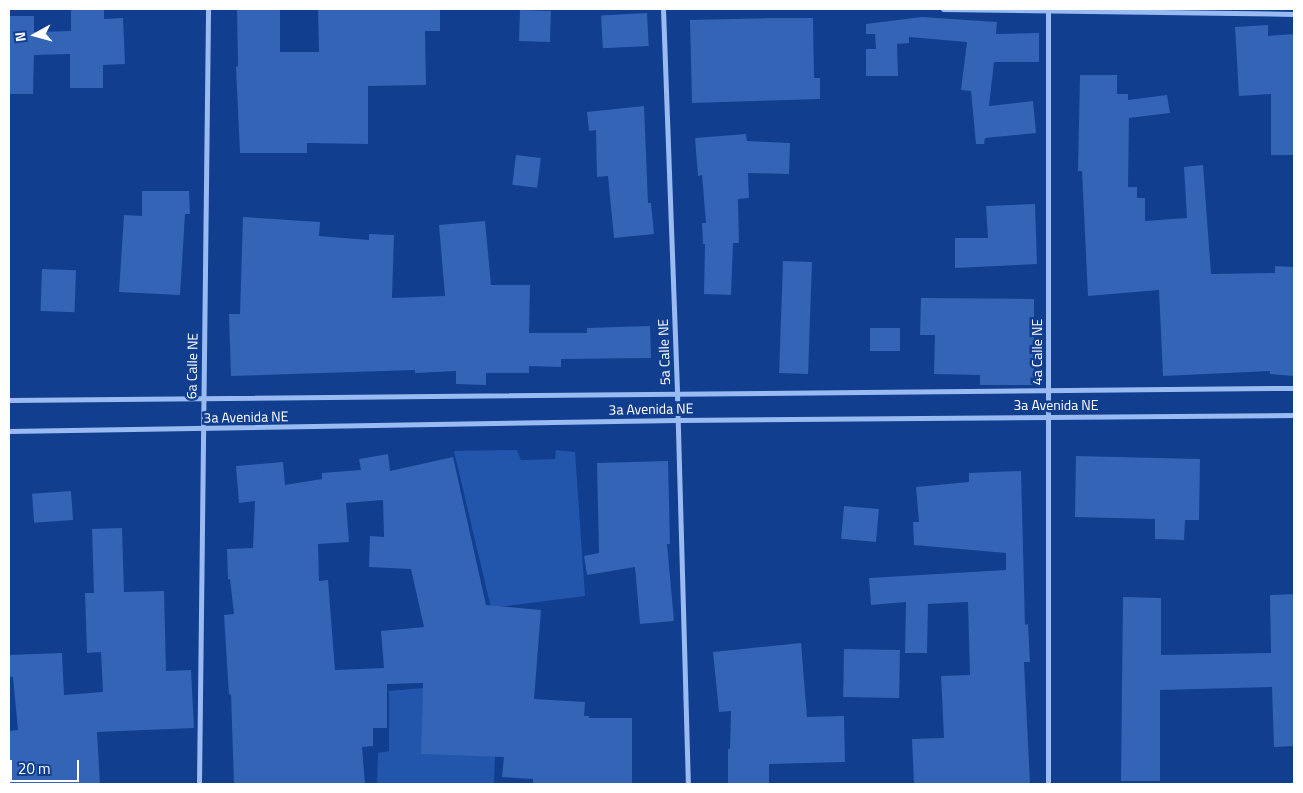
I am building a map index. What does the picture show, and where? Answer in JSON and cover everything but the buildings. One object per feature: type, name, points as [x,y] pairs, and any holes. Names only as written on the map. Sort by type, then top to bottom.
[{"type":"street","name":"6a Calle NE","points":[[199,784],[208,9]]},
{"type":"street","name":"5a Calle NE","points":[[663,9],[677,394],[688,784]]},
{"type":"street","points":[[943,9],[1294,14]]},
{"type":"street","name":"4a Calle NE","points":[[1048,10],[1048,784]]},
{"type":"street","points":[[9,400],[1294,388]]},
{"type":"street","name":"3a Avenida NE","points":[[9,431],[677,420],[1294,415]]},
{"type":"shaded area","points":[[517,450],[521,460],[555,459],[556,450],[575,452],[585,596],[491,608],[454,451]]},
{"type":"shaded area","points":[[423,688],[422,724],[496,728],[494,784],[377,784],[378,753],[389,751],[389,691]]}]
